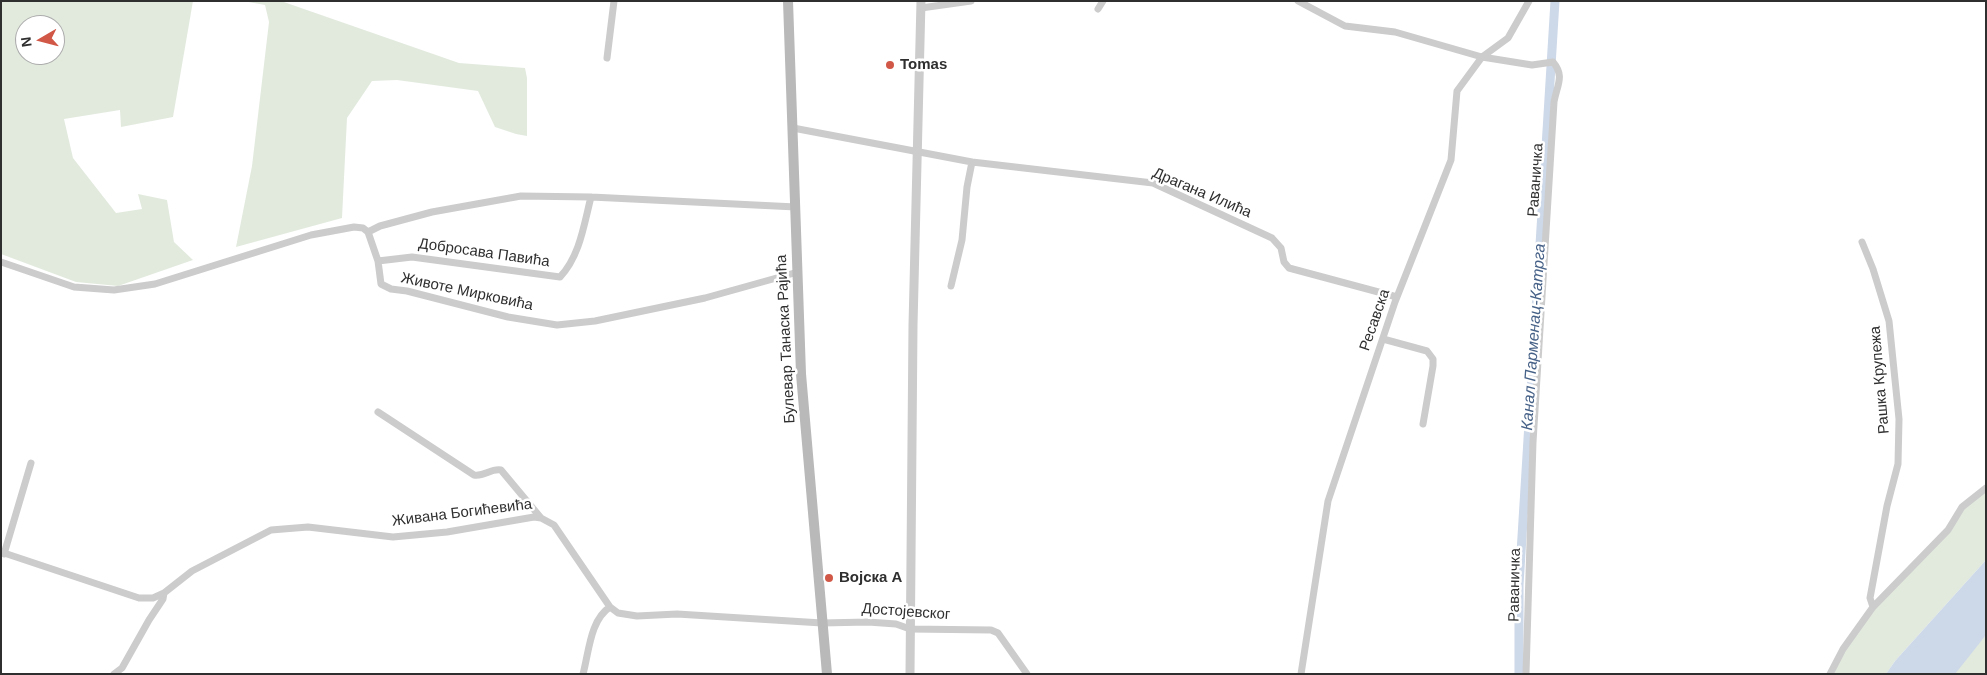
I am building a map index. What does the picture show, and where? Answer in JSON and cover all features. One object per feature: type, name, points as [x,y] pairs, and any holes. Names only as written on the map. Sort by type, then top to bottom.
[{"type":"main road","name":"Булевар Танаска Рајића","points":[[788,1],[794,128],[801,374],[827,674]]},
{"type":"street","points":[[607,58],[614,1]]},
{"type":"street","points":[[910,674],[913,325],[921,5],[971,1]]},
{"type":"street","points":[[1098,9],[1103,1]]},
{"type":"street","name":"Раваничка","points":[[1298,1],[1346,26],[1395,32],[1482,57],[1533,64],[1552,62],[1559,69],[1560,77],[1554,102],[1532,442],[1526,674]]},
{"type":"street","name":"Ресавска","points":[[1300,674],[1328,501],[1397,298],[1451,160],[1457,91],[1482,57],[1508,38],[1529,1]]},
{"type":"street","points":[[794,128],[918,153]]},
{"type":"street","name":"Драгана Илића","points":[[918,153],[972,162],[1152,183],[1272,238],[1281,248],[1284,262],[1289,268],[1397,298]]},
{"type":"street","points":[[951,286],[962,240],[967,188],[972,162]]},
{"type":"street","name":"Добросава Павића","points":[[368,232],[380,226],[432,212],[521,196],[591,197],[796,208]]},
{"type":"street","name":"Добросава Павића","points":[[378,261],[412,257],[560,277],[568,268],[576,251],[591,197]]},
{"type":"street","points":[[1,262],[74,287],[114,290],[155,284],[311,235],[354,227],[363,228],[368,232]]},
{"type":"street","name":"Животе Мирковића","points":[[368,232],[378,261],[381,284],[385,288],[407,291],[508,317],[557,324],[596,321],[704,298],[798,272]]},
{"type":"street","name":"Рашка Крупежа","points":[[1862,242],[1873,269],[1889,321],[1900,419],[1898,464],[1887,506],[1870,598],[1873,607]]},
{"type":"street","points":[[1383,339],[1427,351],[1433,359],[1423,424]]},
{"type":"street","name":"Живана Богићевића","points":[[378,412],[474,474],[481,476],[495,469],[501,470],[541,518]]},
{"type":"street","points":[[2,553],[31,462]]},
{"type":"street","points":[[1830,674],[1843,649],[1873,607],[1948,530],[1962,506],[1986,488]]},
{"type":"street","name":"Живана Богићевића","points":[[2,553],[139,598],[153,598],[192,571],[271,530],[308,527],[392,537],[447,532],[534,517],[541,518],[554,525],[610,607]]},
{"type":"street","name":"Живана Богићевића","points":[[114,674],[122,668],[148,620],[163,599],[164,592]]},
{"type":"street","points":[[583,674],[594,628],[603,612],[610,607],[618,613],[637,616],[677,614],[822,623]]},
{"type":"street","name":"Достојевског","points":[[822,623],[868,622],[896,624],[910,629],[991,630],[998,634],[1027,674]]},
{"type":"shaded area","points":[[1,1],[193,1],[173,117],[121,127],[120,110],[64,119],[73,158],[116,213],[142,209],[138,194],[167,200],[174,242],[193,260],[118,286],[76,282],[1,254]]},
{"type":"shaded area","points":[[243,1],[281,1],[459,63],[525,68],[527,78],[527,136],[495,127],[478,91],[397,80],[372,81],[347,118],[342,218],[236,247],[252,166],[269,22],[265,5]]},
{"type":"shaded area","points":[[1986,488],[1986,560],[1895,661],[1886,674],[1830,674],[1873,607],[1948,530],[1962,507]]},
{"type":"shaded area","points":[[1986,635],[1986,674],[1955,674],[1955,671]]},
{"type":"water","points":[[1986,560],[1986,635],[1955,674],[1886,674],[1895,661]]},
{"type":"waterway","name":"Канал Парменац-Катрга","points":[[1519,674],[1519,585],[1555,1]]},
{"type":"place","name":"Tomas","points":[[890,65]]},
{"type":"place","name":"Војска А","points":[[829,578]]}]
